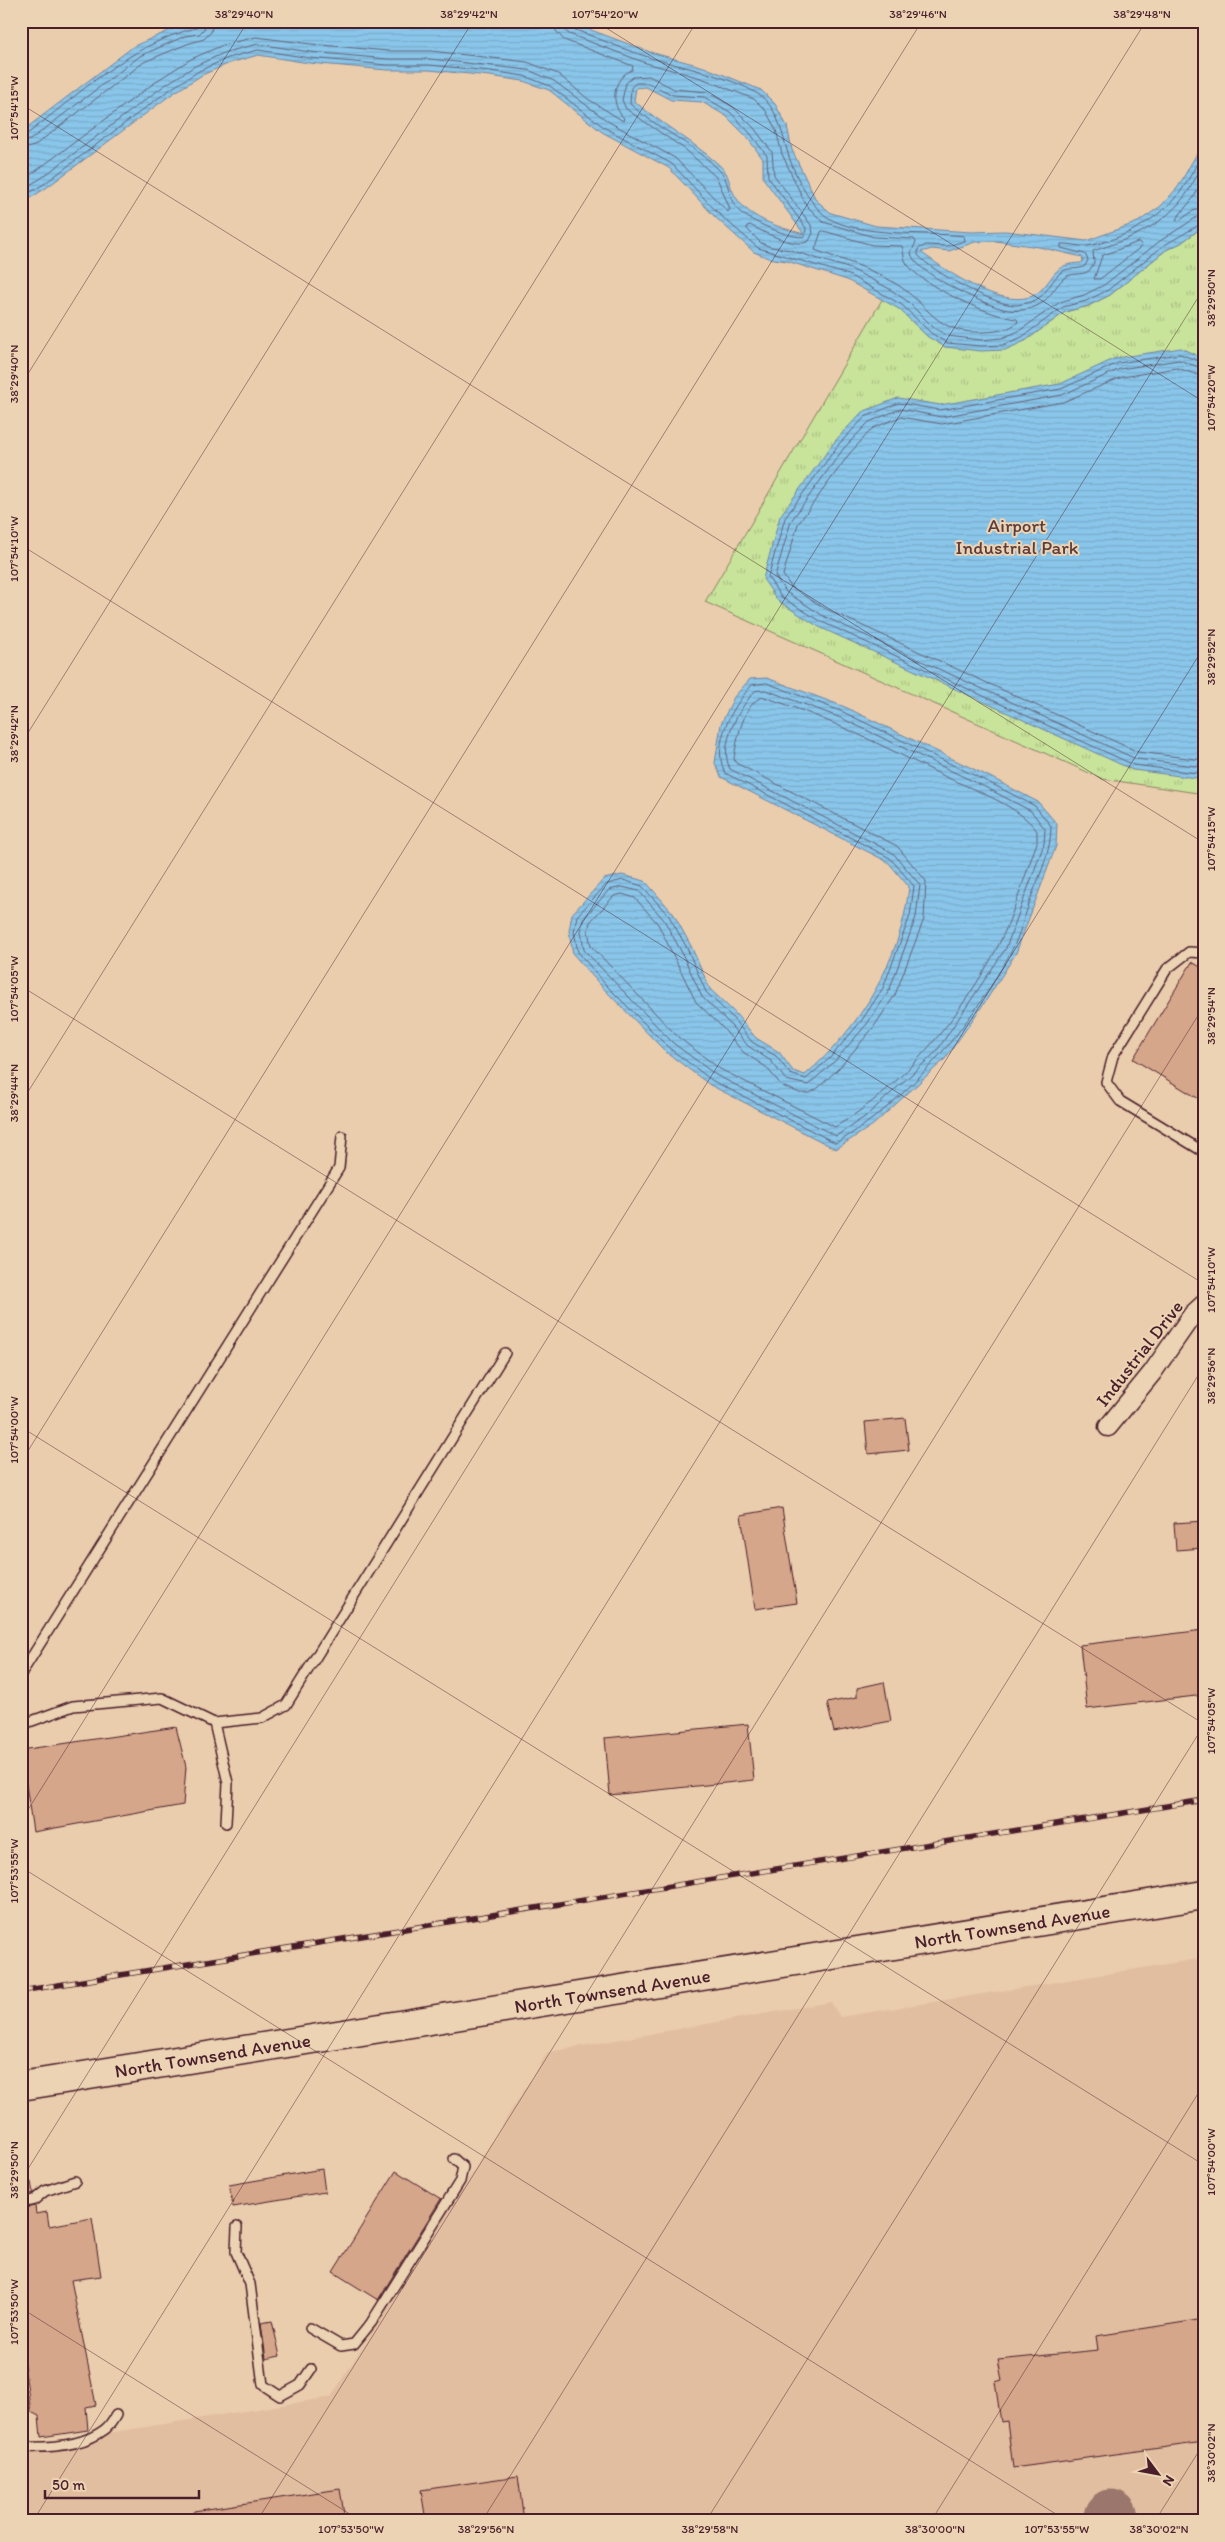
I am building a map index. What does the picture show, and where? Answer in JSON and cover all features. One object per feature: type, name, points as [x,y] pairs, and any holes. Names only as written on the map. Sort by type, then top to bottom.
[{"type":"highway","name":"North Townsend Avenue","points":[[21,2086],[1204,1895]]},
{"type":"street","name":"Industrial Drive","points":[[1108,1427],[1152,1373],[1194,1314],[1204,1304]]},
{"type":"lane","points":[[1204,952],[1188,952],[1167,969],[1114,1056],[1106,1082],[1120,1101],[1204,1152]]},
{"type":"lane","points":[[21,1674],[338,1168],[342,1136]]},
{"type":"lane","points":[[21,1725],[73,1706],[162,1698],[214,1723],[262,1718],[286,1705],[505,1353]]},
{"type":"lane","points":[[214,1723],[228,1783],[226,1823]]},
{"type":"lane","points":[[310,2328],[341,2346],[354,2344],[371,2323],[460,2181],[463,2167],[454,2160]]},
{"type":"lane","points":[[21,2203],[34,2200],[45,2191],[76,2181]]},
{"type":"lane","points":[[237,2227],[236,2252],[250,2284],[263,2385],[280,2396],[300,2385],[311,2369]]},
{"type":"lane","points":[[21,2447],[51,2446],[91,2438],[106,2429],[116,2415]]},
{"type":"shaded area","points":[[1204,1958],[1204,2521],[21,2521],[21,2447],[331,2397],[548,2052],[831,2002],[840,2017]]},
{"type":"green space","name":"Airport Industrial Park","points":[[1204,226],[1204,794],[1103,779],[705,602],[883,298],[899,309],[928,337],[1025,341],[1065,312],[1088,306],[1110,295],[1166,250],[1181,243]]},
{"type":"water","points":[[211,21],[567,21],[650,52],[704,67],[761,90],[775,104],[787,126],[792,150],[816,200],[831,213],[876,226],[971,232],[1005,231],[1086,241],[1138,222],[1161,206],[1178,187],[1204,141],[1204,226],[1181,243],[1166,250],[1110,295],[1088,306],[1065,312],[1025,341],[1005,350],[981,351],[945,347],[928,337],[899,309],[847,280],[787,261],[768,258],[754,252],[715,217],[669,168],[602,132],[549,90],[523,81],[490,76],[429,70],[387,70],[309,63],[258,55],[230,63],[202,75],[172,94],[46,188],[21,204],[21,132],[134,46],[182,25]],"holes":[[[646,87],[671,100],[702,102],[726,116],[746,136],[763,159],[763,178],[804,234],[763,220],[746,209],[738,201],[726,173],[721,167],[634,101],[636,88]],[[996,241],[1039,247],[1082,257],[1083,261],[1061,267],[1042,289],[1030,297],[1015,299],[980,289],[921,252],[932,249],[949,251],[975,242]]]},
{"type":"water","name":"Airport Industrial Park","points":[[1181,348],[1204,359],[1204,779],[1133,770],[819,627],[778,601],[763,579],[780,516],[835,441],[862,412],[898,398],[940,405],[1060,384],[1116,358]]},
{"type":"water","points":[[767,678],[845,707],[990,777],[1038,802],[1057,824],[1056,846],[1016,953],[987,999],[945,1059],[873,1125],[836,1149],[710,1085],[666,1052],[603,988],[573,954],[569,931],[572,914],[604,879],[622,875],[645,881],[673,913],[691,946],[710,989],[735,1013],[756,1038],[779,1052],[793,1071],[805,1075],[844,1036],[875,990],[887,966],[905,914],[909,887],[888,862],[721,777],[715,763],[721,724],[734,697],[750,679]]},
{"type":"building","points":[[1192,962],[1204,969],[1204,1102],[1133,1059]]},
{"type":"building","points":[[905,1418],[909,1450],[868,1454],[865,1422]]},
{"type":"building","points":[[782,1508],[797,1603],[755,1609],[741,1515]]},
{"type":"building","points":[[1204,1521],[1204,1548],[1176,1550],[1174,1523]]},
{"type":"building","points":[[1204,1630],[1204,1695],[1087,1709],[1080,1645]]},
{"type":"building","points":[[884,1682],[891,1721],[834,1732],[827,1703],[857,1697],[857,1688]]},
{"type":"building","points":[[748,1724],[754,1780],[610,1795],[605,1738]]},
{"type":"building","points":[[176,1727],[186,1767],[183,1805],[33,1832],[21,1750]]},
{"type":"building","points":[[322,2169],[325,2192],[233,2207],[229,2185]]},
{"type":"building","points":[[396,2171],[441,2199],[378,2300],[333,2272]]},
{"type":"building","points":[[31,2182],[33,2193],[21,2197],[21,2183]]},
{"type":"building","points":[[35,2206],[36,2214],[47,2212],[49,2226],[92,2218],[101,2276],[71,2280],[96,2405],[86,2407],[88,2430],[41,2437],[39,2416],[31,2412],[21,2345],[21,2209]]},
{"type":"building","points":[[1204,2319],[1204,2442],[1013,2468],[1007,2421],[1001,2422],[995,2382],[1002,2380],[998,2360],[1098,2350],[1096,2336]]},
{"type":"building","points":[[272,2321],[280,2356],[266,2359],[261,2323]]},
{"type":"building","points":[[518,2476],[524,2521],[426,2521],[421,2490]]},
{"type":"building","points":[[340,2489],[345,2521],[195,2521],[194,2511]]},
{"type":"taxiway","points":[[1111,2517],[1112,2521]]},
{"type":"railway","points":[[21,1991],[1204,1800]]}]
